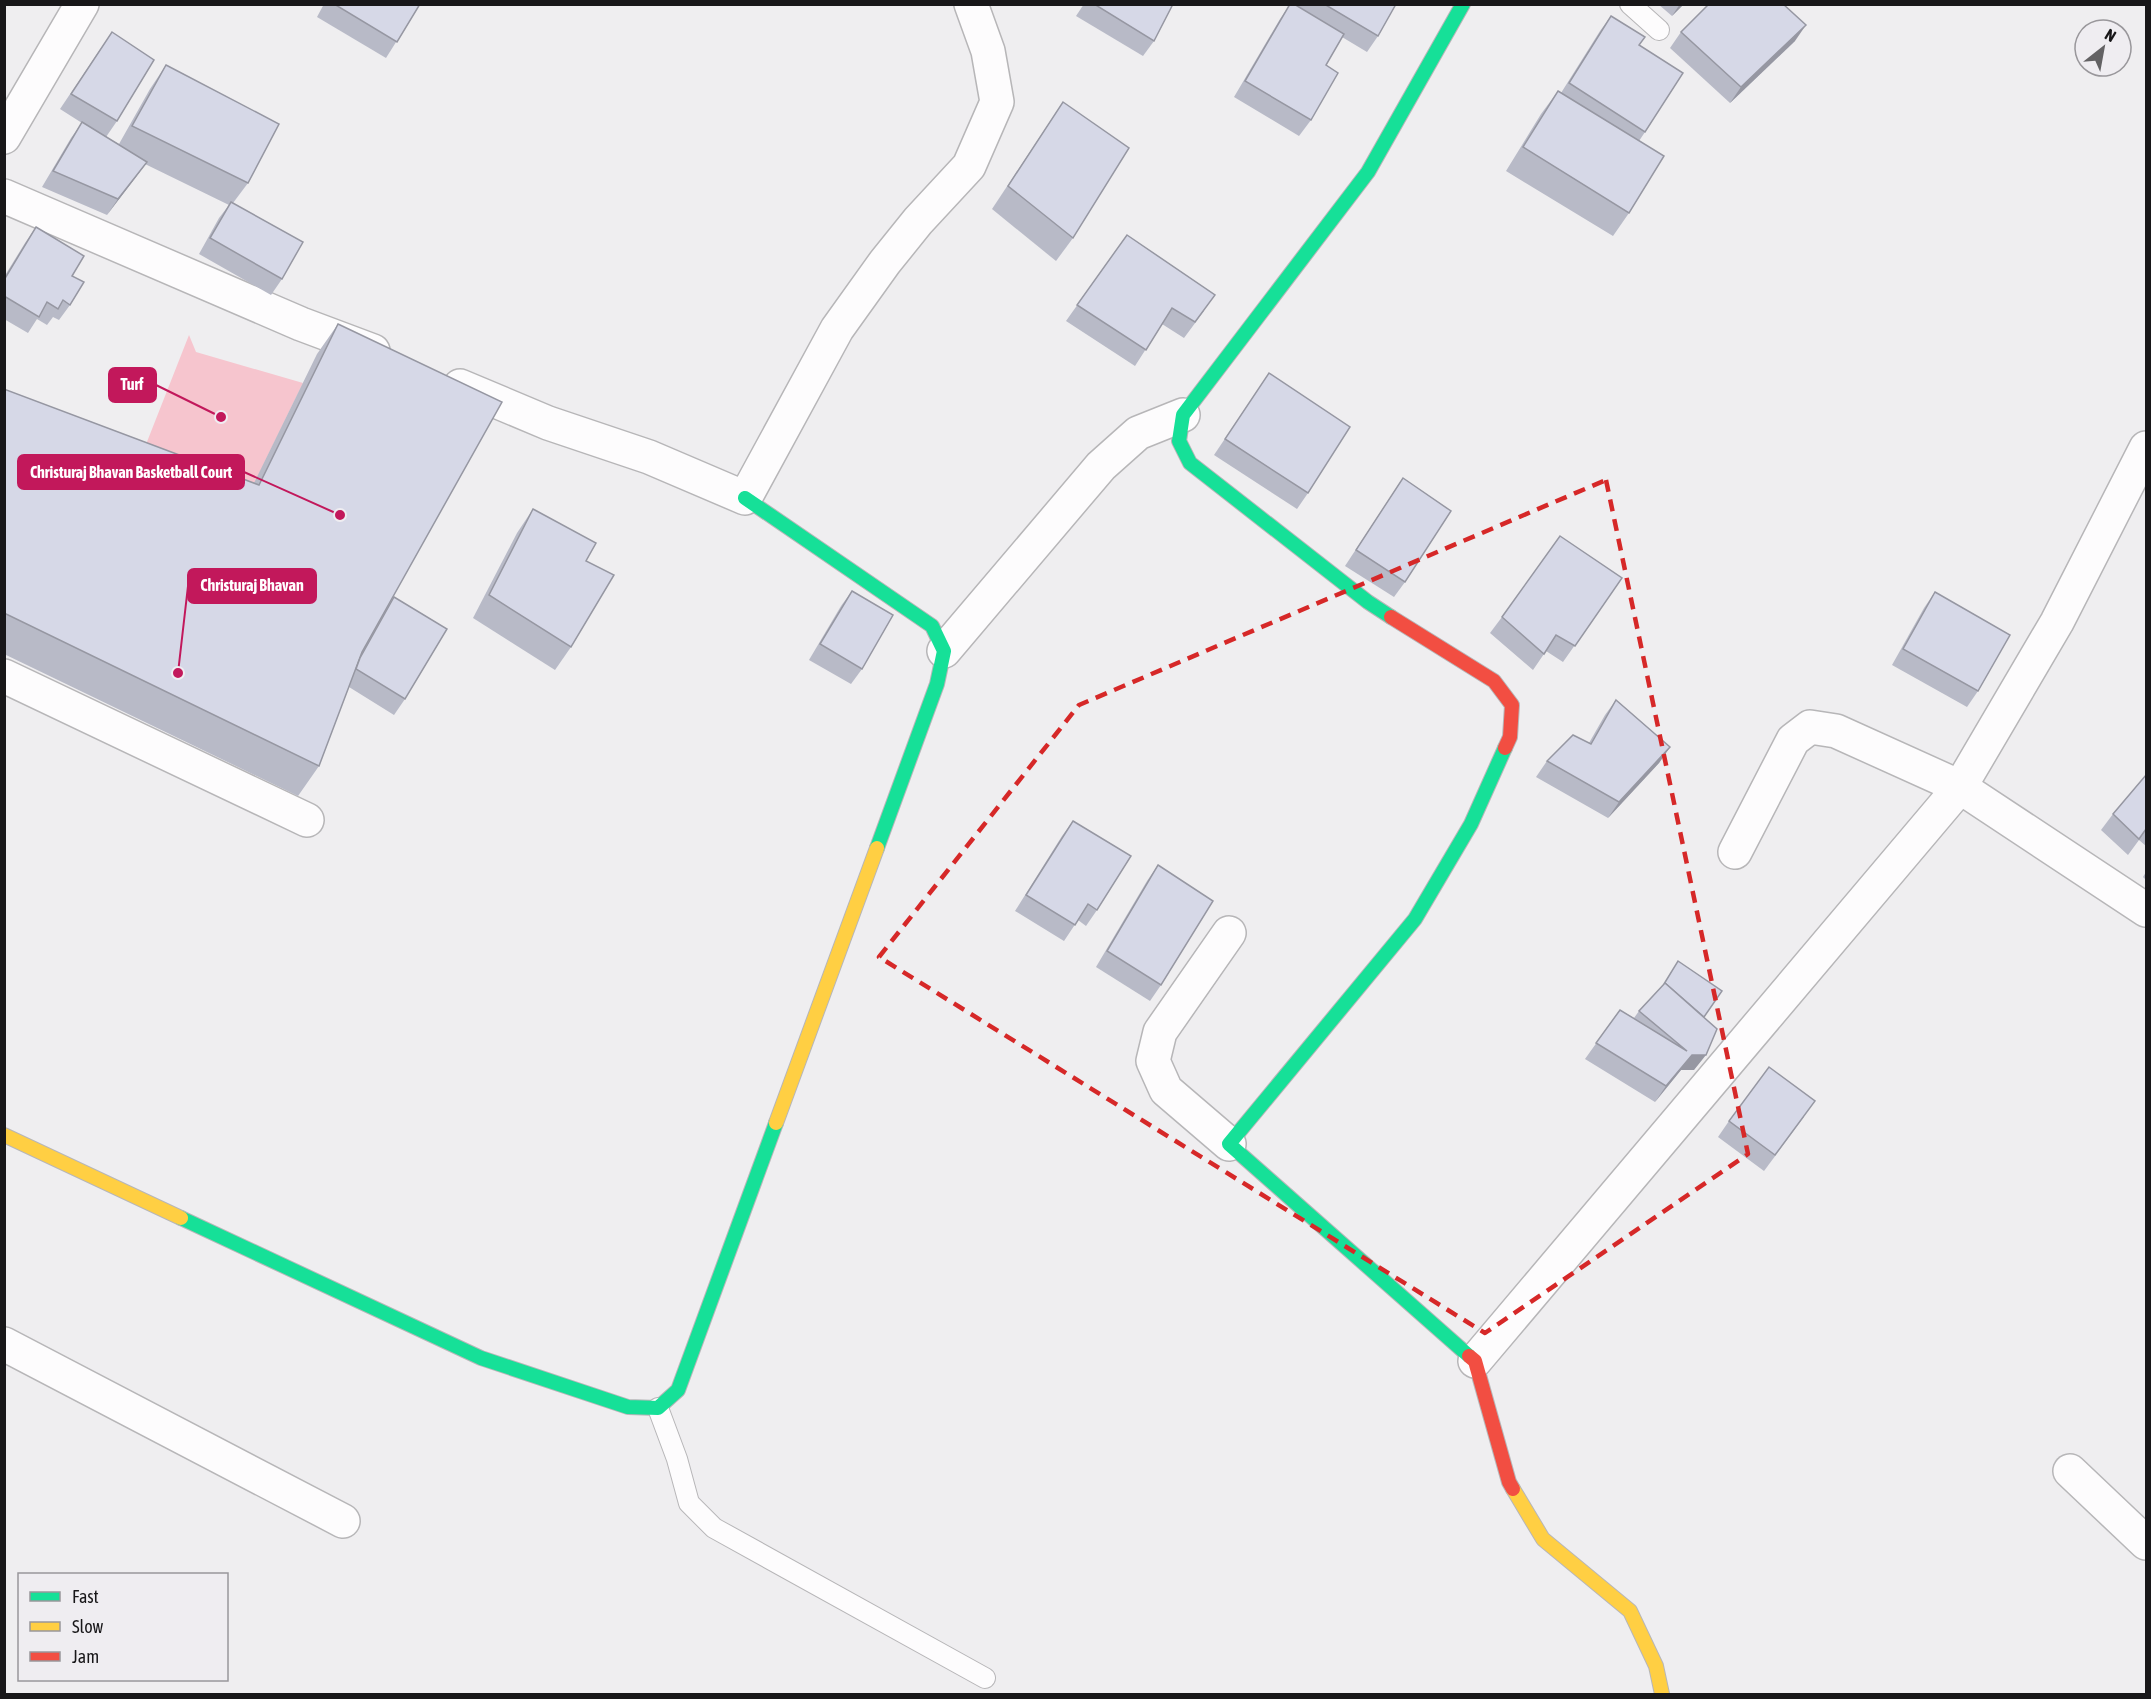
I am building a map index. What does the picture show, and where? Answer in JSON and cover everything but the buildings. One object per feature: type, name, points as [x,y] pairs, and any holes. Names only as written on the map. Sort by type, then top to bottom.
[{"type":"street","points":[[4,136],[82,4]]},
{"type":"street","points":[[745,498],[837,329],[892,254],[969,166],[997,102],[988,51],[971,4]]},
{"type":"street","points":[[1228,1144],[1415,919],[1471,824],[1510,736],[1512,705],[1494,681],[1368,602],[1190,463],[1179,441],[1183,415],[1368,172],[1463,4]]},
{"type":"street","points":[[4,196],[301,324],[403,362]]},
{"type":"street","points":[[434,375],[548,423],[649,457],[745,498],[932,626],[944,651]]},
{"type":"street","points":[[4,1135],[481,1358],[628,1407],[658,1408],[678,1390],[937,684],[944,651],[1101,466],[1138,432],[1183,415]]},
{"type":"street","points":[[1475,1360],[1960,787],[2057,622],[2146,448]]},
{"type":"street","points":[[4,676],[307,820]]},
{"type":"street","points":[[1735,852],[1793,740],[1810,727],[1836,731],[1960,787],[2146,910]]},
{"type":"street","points":[[1229,933],[1160,1032],[1153,1061],[1166,1090],[1475,1360],[1509,1482],[1543,1539],[1630,1611],[1656,1666],[1662,1695]]},
{"type":"street","points":[[4,1344],[343,1521]]},
{"type":"street","points":[[2070,1471],[2146,1543]]},
{"type":"lane","points":[[1630,4],[1659,30]]},
{"type":"lane","points":[[658,1408],[690,1503],[714,1528],[985,1678]]},
{"type":"highlighted area","points":[[1606,480],[1748,1154],[1485,1333],[879,957],[1079,705]]},
{"type":"shaded area","points":[[189,335],[196,352],[303,383],[247,498],[143,452]]},
{"type":"traffic: fast","points":[[1391,617],[1368,602],[1190,463],[1179,441],[1183,415],[1368,172],[1463,4]]},
{"type":"traffic: fast","points":[[745,498],[932,626],[944,651],[937,684],[877,848]]},
{"type":"traffic: fast","points":[[1469,1356],[1229,1144],[1415,919],[1471,824],[1505,748]]},
{"type":"traffic: fast","points":[[181,1218],[481,1358],[628,1407],[658,1408],[678,1390],[776,1123]]},
{"type":"traffic: slow","points":[[776,1123],[877,848]]},
{"type":"traffic: slow","points":[[4,1135],[181,1218]]},
{"type":"traffic: slow","points":[[1513,1489],[1543,1539],[1630,1611],[1656,1666],[1662,1694]]},
{"type":"traffic: jam","points":[[1391,617],[1494,681],[1512,705],[1510,737],[1505,748]]},
{"type":"traffic: jam","points":[[1469,1356],[1475,1361],[1509,1482],[1513,1489]]},
{"type":"place","name":"Turf","points":[[221,417]]},
{"type":"place","name":"Christuraj Bhavan Basketball Court","points":[[340,515]]},
{"type":"place","name":"Christuraj Bhavan","points":[[178,673]]}]
